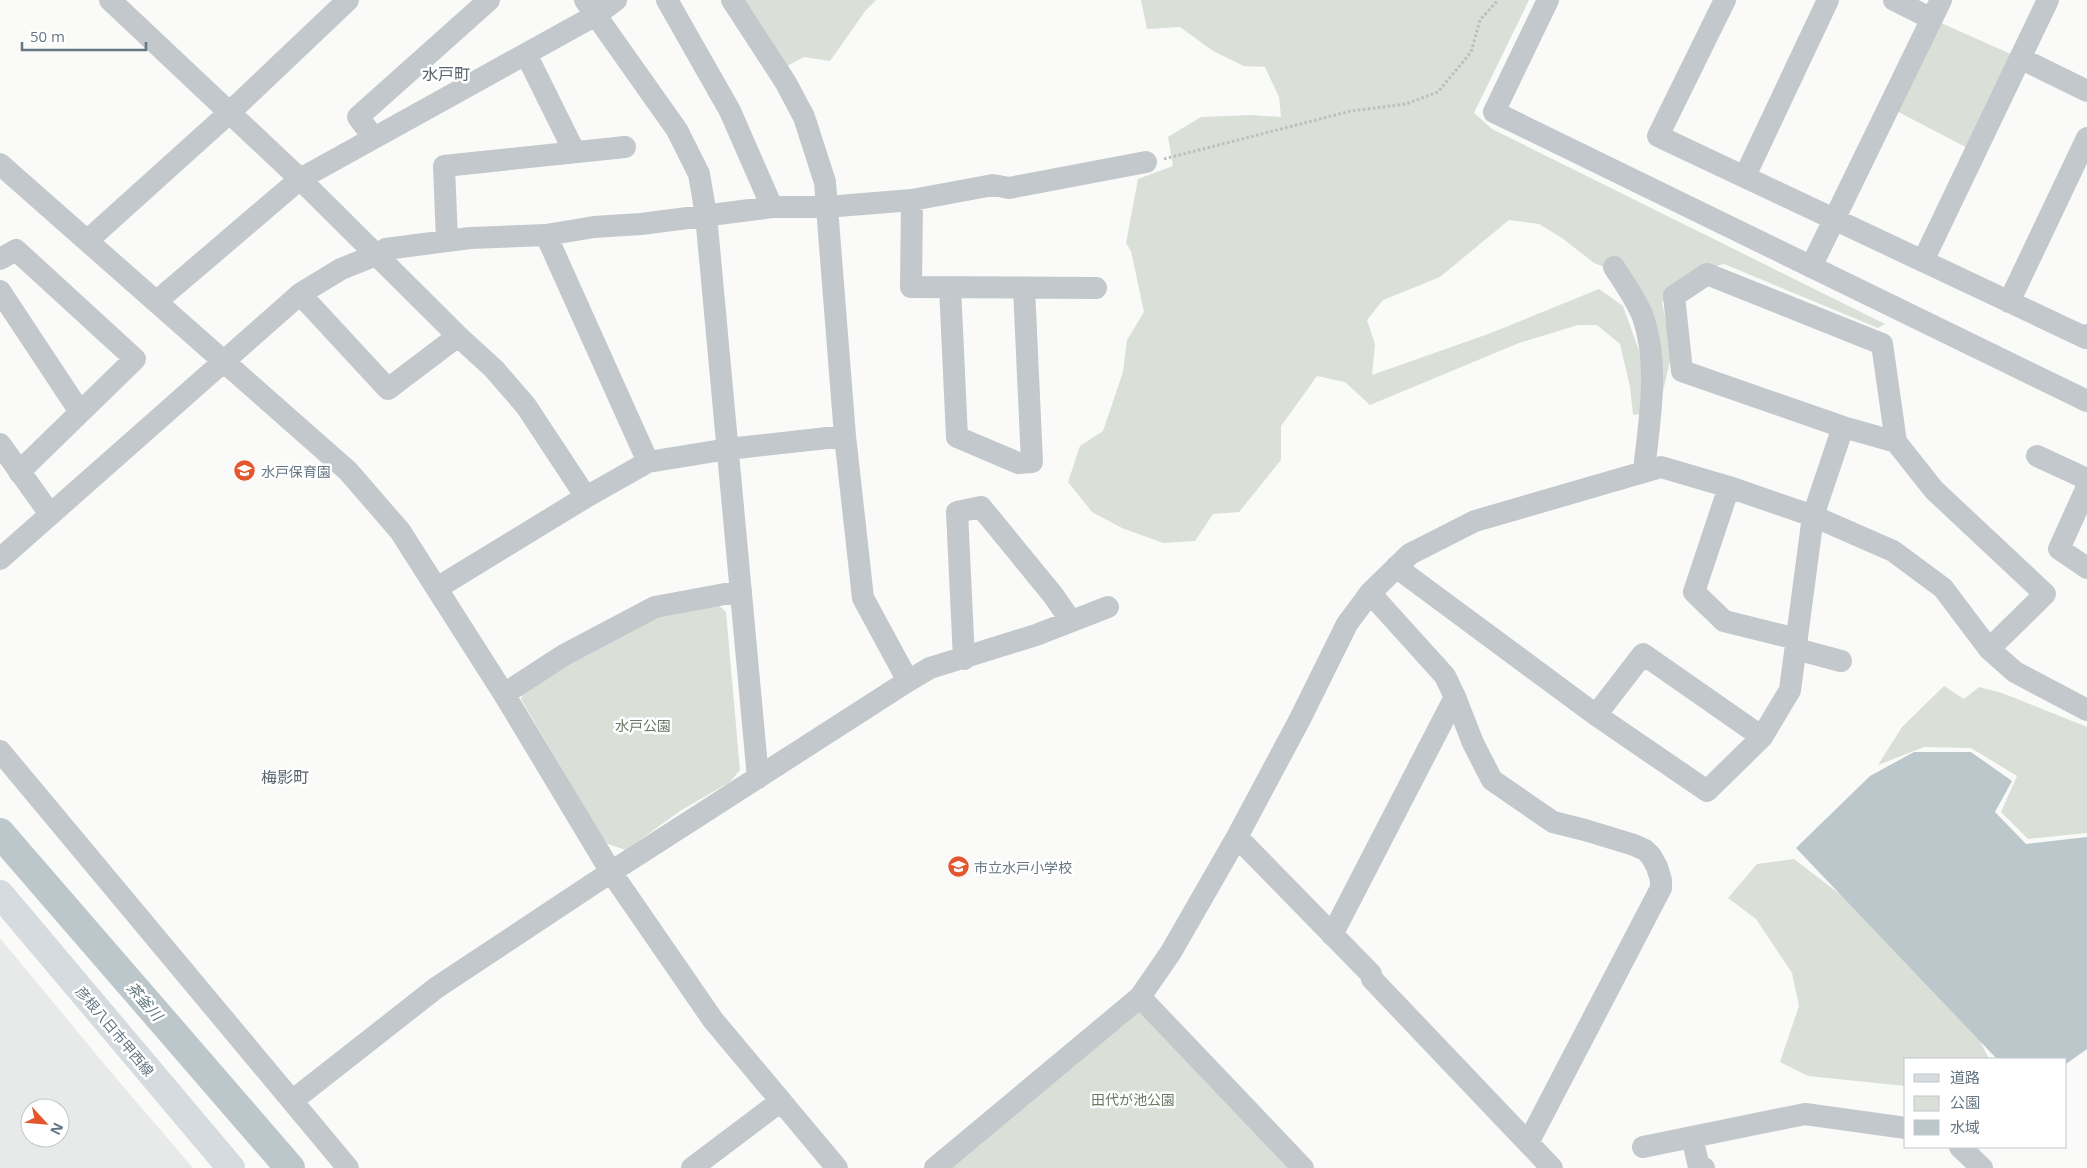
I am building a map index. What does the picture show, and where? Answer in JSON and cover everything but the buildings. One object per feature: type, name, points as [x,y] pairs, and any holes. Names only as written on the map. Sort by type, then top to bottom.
[{"type":"main road","name":"彦根八日市甲西線","points":[[0,894],[231,1168]]},
{"type":"street","points":[[87,241],[229,113],[348,0]]},
{"type":"street","points":[[374,138],[358,117],[489,0]]},
{"type":"street","points":[[157,301],[300,179],[526,54],[591,7],[616,0]]},
{"type":"street","points":[[667,0],[730,111],[772,207]]},
{"type":"street","points":[[732,0],[786,83],[804,117],[825,182],[845,436],[863,598],[908,680]]},
{"type":"street","points":[[1548,0],[1494,112],[2087,401]]},
{"type":"street","points":[[1725,0],[1658,136],[2086,338],[2087,335]]},
{"type":"street","points":[[1745,176],[1828,0]]},
{"type":"street","points":[[1812,266],[1833,219],[1937,10],[1894,0]]},
{"type":"street","points":[[1923,261],[2048,0]]},
{"type":"street","points":[[122,3],[229,113],[300,179],[458,336],[494,369],[526,406],[586,497]]},
{"type":"street","points":[[591,7],[677,130],[699,174],[706,214],[758,778]]},
{"type":"street","points":[[526,54],[574,151]]},
{"type":"street","points":[[2020,58],[2087,91]]},
{"type":"street","points":[[2009,302],[2087,138]]},
{"type":"street","points":[[447,240],[444,166],[625,147]]},
{"type":"street","points":[[0,558],[300,294],[341,269],[386,249],[447,240],[546,235],[594,227],[641,224],[706,214],[772,207],[826,207],[912,200],[993,185],[1009,188],[1146,162]]},
{"type":"street","points":[[0,164],[348,471],[400,531],[504,694],[611,872],[713,1020],[834,1167]]},
{"type":"street","points":[[912,200],[910,287],[1096,288]]},
{"type":"street","points":[[546,235],[648,462]]},
{"type":"street","points":[[0,259],[16,250],[135,359],[19,472]]},
{"type":"street","points":[[1614,267],[1632,295],[1642,317],[1650,345],[1652,373],[1644,471]]},
{"type":"street","points":[[1896,442],[1843,427],[1682,371],[1674,296],[1707,274],[1882,344],[1896,442],[1934,490],[2045,594],[1989,649]]},
{"type":"street","points":[[950,287],[957,437],[1018,463],[1032,462],[1024,288]]},
{"type":"street","points":[[0,291],[80,412]]},
{"type":"street","points":[[300,294],[388,389],[458,336]]},
{"type":"street","points":[[1396,566],[1596,715],[1707,791],[1762,737],[1790,690],[1813,516],[1843,427]]},
{"type":"street","points":[[437,588],[586,497],[648,462],[728,449],[845,436]]},
{"type":"street","points":[[0,444],[50,514]]},
{"type":"street","points":[[2038,456],[2087,479]]},
{"type":"street","points":[[935,1168],[1140,997],[1171,952],[1237,837],[1347,624],[1370,594],[1410,554],[1475,521],[1661,467],[1729,487],[1813,516],[1893,551],[1943,588],[1989,649],[2015,672],[2087,710]]},
{"type":"street","points":[[1729,487],[1694,592],[1724,621],[1797,644],[1841,662]]},
{"type":"street","points":[[2087,487],[2059,549],[2087,568]]},
{"type":"street","points":[[964,659],[957,512],[981,507],[1053,595],[1071,621]]},
{"type":"street","points":[[504,694],[564,655],[655,606],[741,591]]},
{"type":"street","points":[[1370,594],[1445,676],[1472,743],[1492,780],[1553,822],[1634,844],[1645,850],[1651,856],[1661,880],[1661,888],[1530,1155]]},
{"type":"street","points":[[292,1101],[436,988],[611,872],[908,680],[930,668],[964,659],[1108,607]]},
{"type":"street","points":[[1596,715],[1643,654],[1762,737]]},
{"type":"street","points":[[1332,935],[1455,697]]},
{"type":"street","points":[[0,752],[348,1168]]},
{"type":"street","points":[[1237,837],[1371,974],[1372,978],[1530,1155],[1552,1168]]},
{"type":"street","points":[[1140,997],[1303,1168]]},
{"type":"street","points":[[692,1168],[781,1101]]},
{"type":"street","points":[[1643,1147],[1805,1114],[1904,1128]]},
{"type":"street","points":[[1692,1137],[1699,1167],[1704,1168]]},
{"type":"street","points":[[1961,1148],[1982,1168]]},
{"type":"path","points":[[1146,162],[1351,111],[1406,104],[1438,92],[1471,52],[1480,20],[1498,0]]},
{"type":"shaded area","points":[[0,938],[109,1070],[193,1168],[0,1168]]},
{"type":"green space","points":[[729,0],[876,0],[866,10],[830,61],[804,57],[774,73]]},
{"type":"green space","points":[[1141,0],[1529,0],[1474,113],[1492,129],[1885,324],[1878,328],[1724,264],[1702,270],[1662,302],[1672,352],[1656,422],[1625,275],[1594,263],[1562,238],[1539,224],[1509,220],[1440,277],[1383,300],[1367,320],[1375,344],[1372,375],[1491,333],[1599,289],[1623,306],[1642,359],[1641,414],[1633,415],[1630,387],[1620,344],[1597,325],[1578,325],[1519,343],[1370,405],[1345,382],[1317,376],[1281,426],[1281,460],[1239,512],[1213,514],[1195,541],[1163,543],[1122,528],[1092,512],[1068,482],[1080,446],[1103,431],[1123,372],[1127,340],[1144,312],[1131,251],[1126,243],[1138,179],[1173,166],[1168,137],[1201,117],[1251,115],[1281,117],[1279,97],[1265,67],[1244,66],[1213,51],[1180,27],[1147,29]]},
{"type":"green space","points":[[1932,19],[2020,58],[1975,152],[1889,107]]},
{"type":"green space","name":"水戸公園","points":[[715,602],[726,612],[740,770],[730,782],[680,811],[626,850],[605,843],[521,699],[526,688],[656,613]]},
{"type":"green space","points":[[1944,686],[1964,699],[1979,687],[2002,693],[2087,727],[2087,833],[2028,839],[2001,812],[2017,776],[1971,748],[1924,747],[1878,765],[1902,727]]},
{"type":"green space","points":[[1794,859],[1949,978],[1989,1058],[1904,1058],[1904,1086],[1808,1076],[1780,1062],[1799,1006],[1792,973],[1756,919],[1728,898],[1757,864]]},
{"type":"green space","name":"田代が池公園","points":[[1139,1003],[1294,1168],[943,1168]]},
{"type":"water","points":[[1914,752],[1971,752],[2012,781],[1995,812],[2026,844],[2087,837],[2087,1049],[2067,1063],[2067,1058],[1996,1058],[1796,848],[1870,776]]},
{"type":"waterway","name":"茶釜川","points":[[0,833],[290,1168]]},
{"type":"place","name":"水戸保育園","points":[[245,471]]},
{"type":"place","name":"市立水戸小学校","points":[[958,867]]},
{"type":"district","name":"水戸町","points":[[446,74]]},
{"type":"district","name":"梅影町","points":[[285,777]]}]
